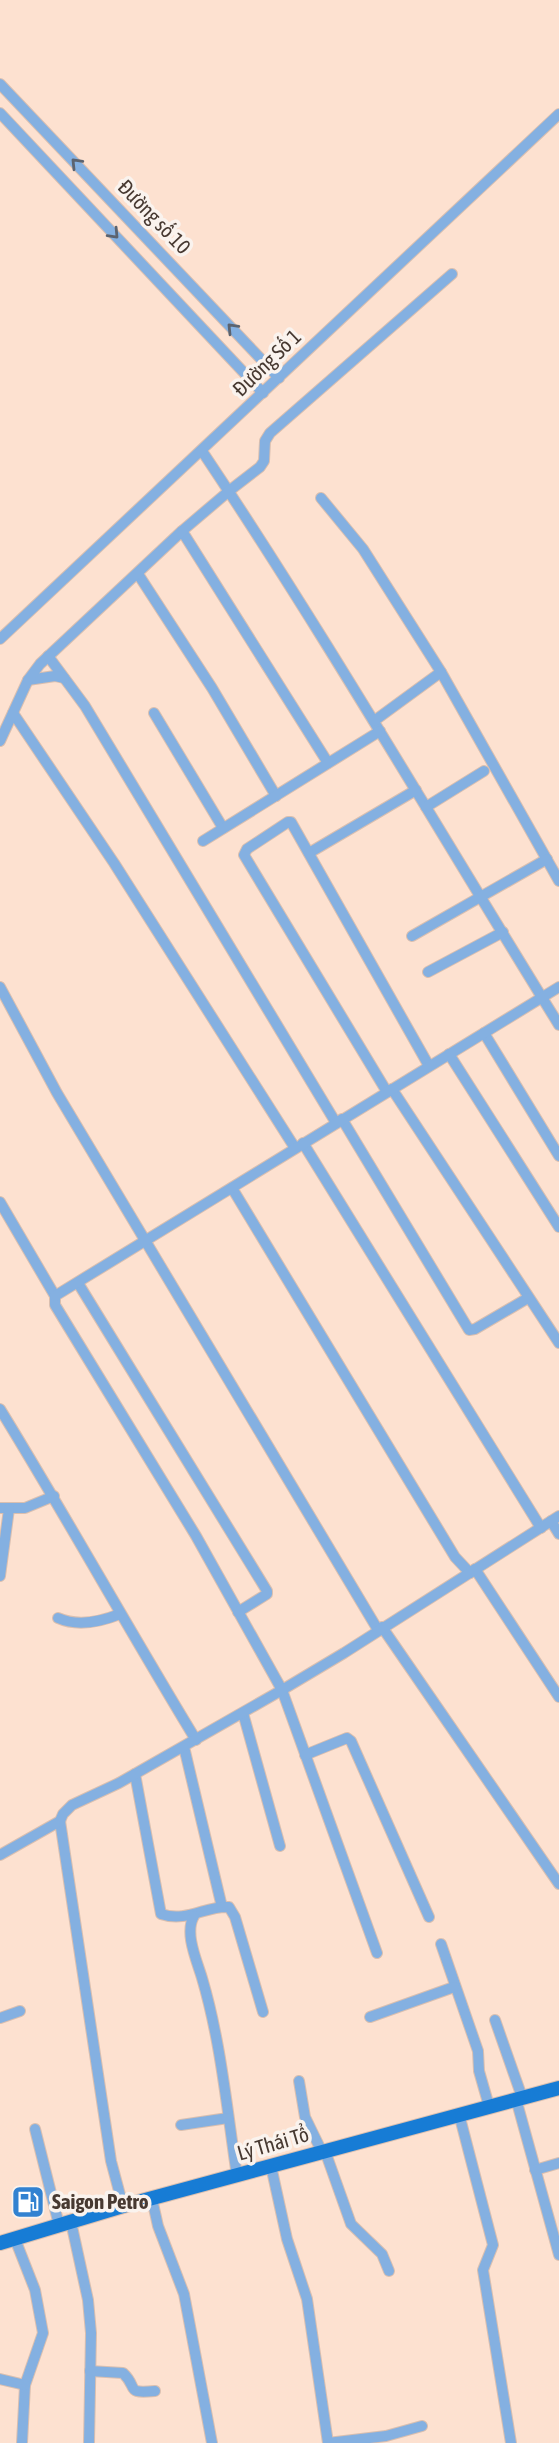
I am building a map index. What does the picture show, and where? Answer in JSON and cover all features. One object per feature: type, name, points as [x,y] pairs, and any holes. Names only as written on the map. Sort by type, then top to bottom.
[{"type":"main road","name":"Lý Thái Tổ","points":[[0,2243],[123,2206],[559,2088]]},
{"type":"street","name":"Đường số 10","points":[[0,84],[279,377]]},
{"type":"street","name":"Đường số 10","points":[[0,113],[263,393]]},
{"type":"street","name":"Đường Số 1","points":[[0,639],[559,114]]},
{"type":"street","points":[[0,741],[28,680],[48,656],[183,531],[260,467],[264,461],[265,441],[270,433],[452,274]]},
{"type":"street","points":[[202,451],[377,726],[559,1025]]},
{"type":"street","points":[[321,498],[363,549],[441,671],[559,881]]},
{"type":"street","points":[[183,531],[328,763]]},
{"type":"street","points":[[138,574],[212,688],[276,796]]},
{"type":"street","points":[[48,656],[92,718],[469,1330],[528,1298]]},
{"type":"street","points":[[203,841],[328,763],[377,726],[441,671]]},
{"type":"street","points":[[28,680],[55,676],[64,678]]},
{"type":"street","points":[[13,713],[299,1146],[541,1528]]},
{"type":"street","points":[[153,713],[223,828]]},
{"type":"street","points":[[426,807],[484,771]]},
{"type":"street","points":[[309,853],[416,790]]},
{"type":"street","points":[[429,1066],[291,822],[247,849],[244,854],[390,1090],[559,1343]]},
{"type":"street","points":[[412,936],[547,859]]},
{"type":"street","points":[[428,972],[503,932]]},
{"type":"street","points":[[0,987],[57,1093],[380,1629],[559,1884]]},
{"type":"street","points":[[55,1296],[559,987]]},
{"type":"street","points":[[484,1033],[559,1156]]},
{"type":"street","points":[[449,1054],[559,1227]]},
{"type":"street","points":[[232,1188],[455,1557],[472,1571],[559,1697]]},
{"type":"street","points":[[0,1202],[55,1296],[55,1305],[196,1536],[282,1690],[377,1953]]},
{"type":"street","points":[[78,1283],[267,1591],[267,1594],[239,1612]]},
{"type":"street","points":[[0,1409],[54,1496],[120,1614],[196,1740]]},
{"type":"street","points":[[0,1576],[4,1508],[25,1508],[54,1496]]},
{"type":"street","points":[[123,2206],[111,2161],[60,1821],[62,1814],[72,1805],[92,1798],[282,1690],[555,1518],[559,1534]]},
{"type":"street","points":[[58,1618],[68,1622],[94,1622],[120,1614]]},
{"type":"street","points":[[243,1713],[280,1846]]},
{"type":"street","points":[[305,1755],[332,1742],[346,1738],[351,1741],[429,1917]]},
{"type":"street","points":[[184,1747],[222,1906]]},
{"type":"street","points":[[135,1774],[161,1914],[194,1916],[222,1906],[229,1907],[235,1917],[262,2012]]},
{"type":"street","points":[[0,1855],[60,1821]]},
{"type":"street","points":[[194,1916],[190,1922],[192,1943],[211,2009],[237,2176]]},
{"type":"street","points":[[440,1944],[478,2051],[479,2071],[489,2106]]},
{"type":"street","points":[[370,2017],[454,1987]]},
{"type":"street","points":[[0,2018],[20,2011]]},
{"type":"street","points":[[495,2020],[519,2098],[559,2255]]},
{"type":"street","points":[[299,2081],[305,2117],[323,2152],[351,2224],[382,2254],[389,2271]]},
{"type":"street","points":[[459,2114],[493,2245],[483,2270],[511,2443]]},
{"type":"street","points":[[181,2125],[228,2118]]},
{"type":"street","points":[[35,2129],[88,2300],[91,2333],[89,2443]]},
{"type":"street","points":[[535,2169],[559,2163]]},
{"type":"street","points":[[271,2166],[287,2239],[307,2299],[328,2443],[386,2436],[422,2426]]},
{"type":"street","points":[[152,2199],[158,2226],[184,2294],[212,2443]]},
{"type":"street","points":[[15,2239],[36,2290],[43,2333],[26,2385],[22,2443]]},
{"type":"street","points":[[90,2371],[123,2373],[126,2374],[132,2389],[137,2392],[155,2391]]},
{"type":"street","points":[[0,2379],[26,2385]]},
{"type":"place","name":"Saigon Petro","points":[[28,2202]]}]
